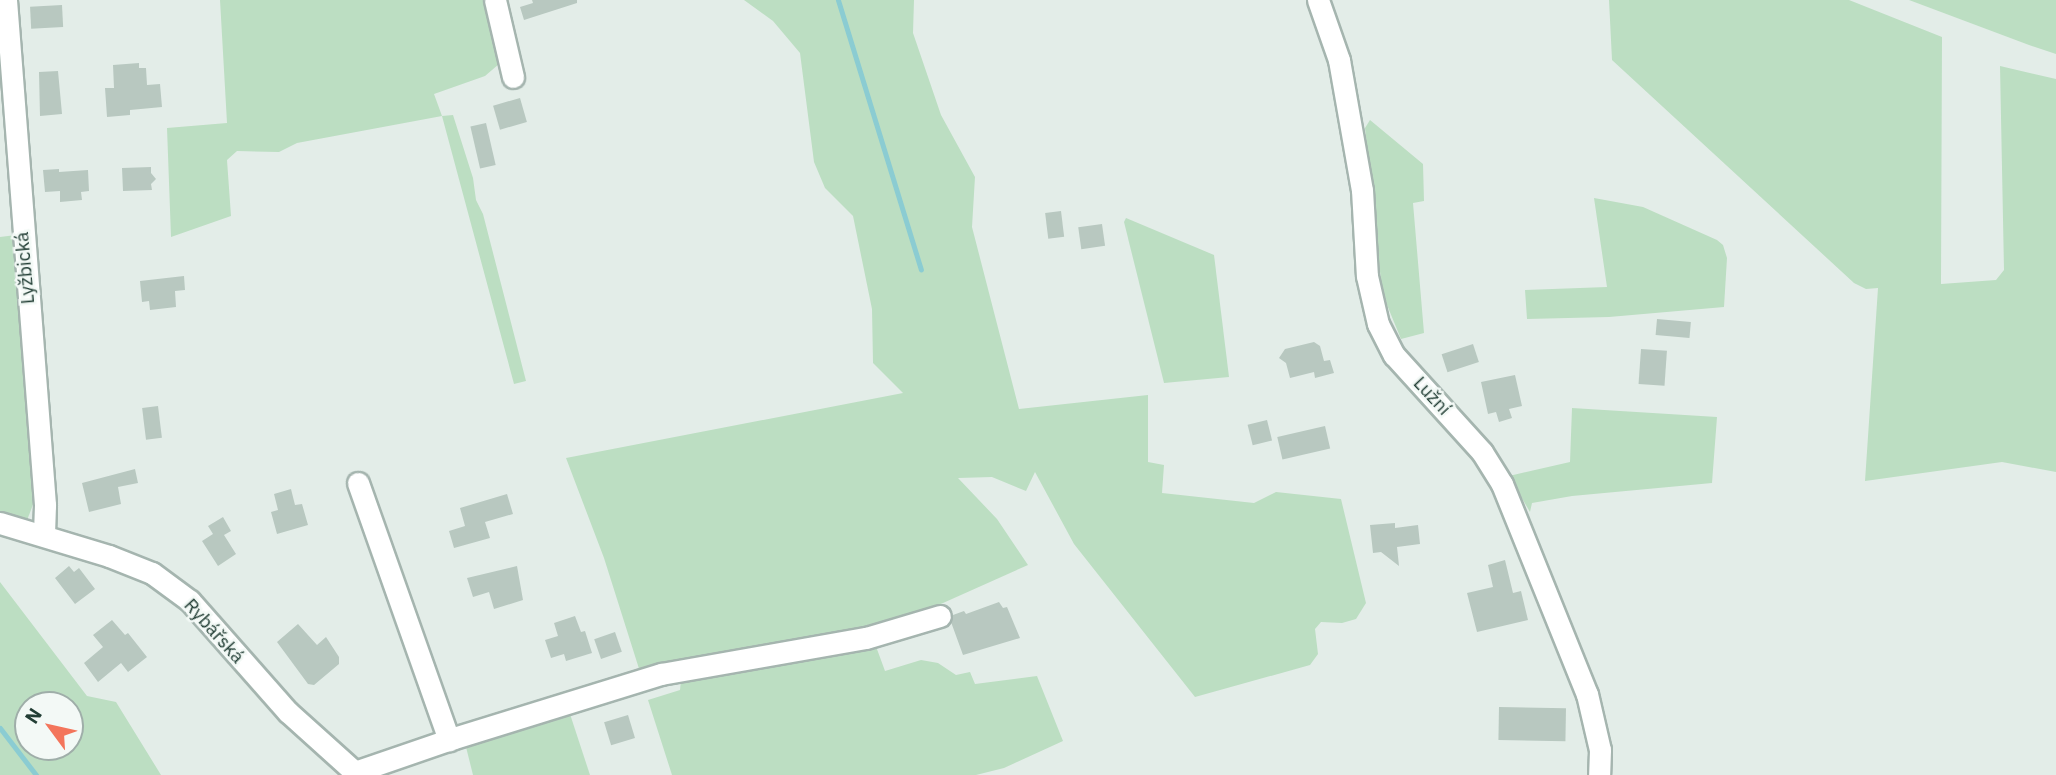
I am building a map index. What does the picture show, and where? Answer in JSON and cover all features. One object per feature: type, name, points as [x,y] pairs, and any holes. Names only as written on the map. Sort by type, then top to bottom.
[{"type":"street","name":"Lyžbická","points":[[6,0],[46,505],[44,535]]},
{"type":"street","points":[[495,0],[513,77]]},
{"type":"street","name":"Lužní","points":[[1318,0],[1342,74],[1362,190],[1367,276],[1378,324],[1394,355],[1482,452],[1502,484],[1587,694],[1600,750],[1599,775]]},
{"type":"street","points":[[358,483],[449,740]]},
{"type":"street","name":"Rybářská","points":[[0,523],[44,535],[152,573],[190,601],[288,712],[357,774]]},
{"type":"street","points":[[357,774],[449,740],[661,674],[866,638],[940,616]]},
{"type":"green space","points":[[220,0],[490,0],[499,64],[485,76],[434,94],[442,116],[297,143],[279,152],[237,151],[227,160],[231,216],[171,237],[167,128],[227,123]]},
{"type":"green space","points":[[744,0],[914,0],[913,33],[941,115],[975,177],[972,227],[1019,409],[1148,395],[1148,462],[1164,465],[1162,493],[1254,503],[1276,492],[1341,499],[1366,603],[1356,619],[1342,623],[1321,622],[1315,629],[1318,654],[1310,665],[1195,697],[1074,544],[1035,472],[1026,491],[992,477],[958,478],[997,519],[1028,565],[905,620],[641,675],[604,558],[566,458],[903,393],[873,363],[872,309],[853,216],[825,188],[814,162],[800,53],[773,21]]},
{"type":"green space","points":[[1609,0],[1849,0],[1942,37],[1941,284],[1996,280],[2004,270],[2000,66],[2056,79],[2056,472],[2002,462],[1865,481],[1878,288],[1866,289],[1854,283],[1612,60]]},
{"type":"green space","points":[[1909,0],[2056,0],[2056,54],[2029,45]]},
{"type":"green space","points":[[453,115],[473,178],[476,200],[483,214],[526,381],[514,384],[442,116]]},
{"type":"green space","points":[[1370,120],[1423,164],[1424,201],[1413,203],[1424,333],[1401,339],[1387,305],[1381,281],[1365,128]]},
{"type":"green space","points":[[1594,198],[1643,207],[1723,245],[1727,258],[1724,307],[1609,317],[1527,319],[1525,290],[1607,287]]},
{"type":"green space","points":[[1126,218],[1214,255],[1229,377],[1164,383],[1124,222]]},
{"type":"green space","points":[[16,235],[37,494],[26,523],[0,512],[0,237]]},
{"type":"green space","points":[[1572,408],[1717,417],[1712,483],[1572,496],[1532,503],[1530,512],[1509,476],[1570,462]]},
{"type":"green space","points":[[0,582],[83,691],[14,691],[14,761],[84,761],[84,692],[87,696],[116,702],[161,775],[0,775]]},
{"type":"green space","points":[[874,641],[885,671],[921,660],[938,663],[956,675],[970,672],[975,684],[1037,676],[1063,741],[1004,768],[976,775],[672,775],[648,700],[680,690],[681,680]]},
{"type":"green space","points":[[568,708],[590,775],[473,775],[466,747]]},
{"type":"building","points":[[532,0],[577,0],[577,3],[524,20],[520,7],[533,3]]},
{"type":"building","points":[[62,5],[63,27],[31,29],[30,7]]},
{"type":"building","points":[[139,63],[139,68],[146,68],[147,85],[160,84],[162,107],[130,110],[130,115],[107,117],[105,88],[114,88],[113,65]]},
{"type":"building","points":[[58,71],[62,114],[40,116],[39,72]]},
{"type":"building","points":[[520,98],[527,122],[500,130],[493,106]]},
{"type":"building","points":[[486,123],[496,165],[480,168],[470,127]]},
{"type":"building","points":[[151,167],[151,173],[156,179],[151,184],[152,190],[123,191],[122,168]]},
{"type":"building","points":[[59,169],[59,172],[88,170],[89,191],[81,192],[82,200],[60,202],[60,191],[45,192],[43,170]]},
{"type":"building","points":[[1061,211],[1064,237],[1048,239],[1045,213]]},
{"type":"building","points":[[1102,224],[1105,246],[1081,249],[1078,227]]},
{"type":"building","points":[[184,276],[185,290],[175,291],[176,307],[150,310],[149,301],[142,302],[140,281]]},
{"type":"building","points":[[1657,319],[1691,322],[1689,338],[1656,335]]},
{"type":"building","points":[[1314,342],[1320,346],[1324,361],[1330,360],[1334,373],[1315,378],[1314,372],[1290,378],[1286,363],[1279,358],[1285,349]]},
{"type":"building","points":[[1473,344],[1479,362],[1447,372],[1442,354]]},
{"type":"building","points":[[1641,349],[1667,351],[1664,386],[1639,384]]},
{"type":"building","points":[[1515,375],[1522,406],[1509,409],[1512,418],[1499,422],[1496,412],[1488,414],[1481,382]]},
{"type":"building","points":[[158,406],[162,438],[146,440],[142,408]]},
{"type":"building","points":[[1267,420],[1272,440],[1253,445],[1248,425]]},
{"type":"building","points":[[1325,426],[1330,448],[1282,459],[1277,437]]},
{"type":"building","points":[[135,469],[138,483],[118,487],[121,504],[89,512],[82,483]]},
{"type":"building","points":[[291,489],[295,505],[302,504],[308,525],[277,534],[271,512],[278,510],[274,494]]},
{"type":"building","points":[[507,494],[513,514],[485,522],[490,538],[454,548],[449,531],[465,526],[460,508]]},
{"type":"building","points":[[223,517],[231,531],[224,535],[236,554],[218,566],[202,541],[213,534],[208,526]]},
{"type":"building","points":[[1395,523],[1395,528],[1418,525],[1420,544],[1397,547],[1399,566],[1381,552],[1373,553],[1370,525]]},
{"type":"building","points":[[1505,560],[1513,593],[1521,591],[1528,620],[1477,632],[1467,593],[1493,587],[1488,565]]},
{"type":"building","points":[[69,566],[74,572],[79,568],[95,589],[75,604],[55,578]]},
{"type":"building","points":[[517,566],[523,600],[494,609],[489,592],[473,597],[467,578]]},
{"type":"building","points":[[999,602],[1003,608],[1007,607],[1020,638],[963,655],[951,622],[953,615],[964,611],[966,614]]},
{"type":"building","points":[[575,616],[581,632],[585,631],[592,653],[566,661],[564,654],[551,658],[545,640],[558,636],[554,623]]},
{"type":"building","points":[[112,620],[125,635],[128,633],[147,657],[128,672],[121,663],[98,682],[84,663],[103,647],[93,635]]},
{"type":"building","points":[[298,624],[317,645],[326,637],[339,657],[339,664],[314,685],[308,684],[277,642]]},
{"type":"building","points":[[615,632],[622,652],[601,659],[594,639]]},
{"type":"building","points":[[1499,707],[1566,708],[1565,741],[1498,740]]},
{"type":"building","points":[[628,715],[635,738],[611,745],[604,722]]},
{"type":"waterway","points":[[838,0],[921,270]]},
{"type":"waterway","points":[[0,728],[36,775]]}]
